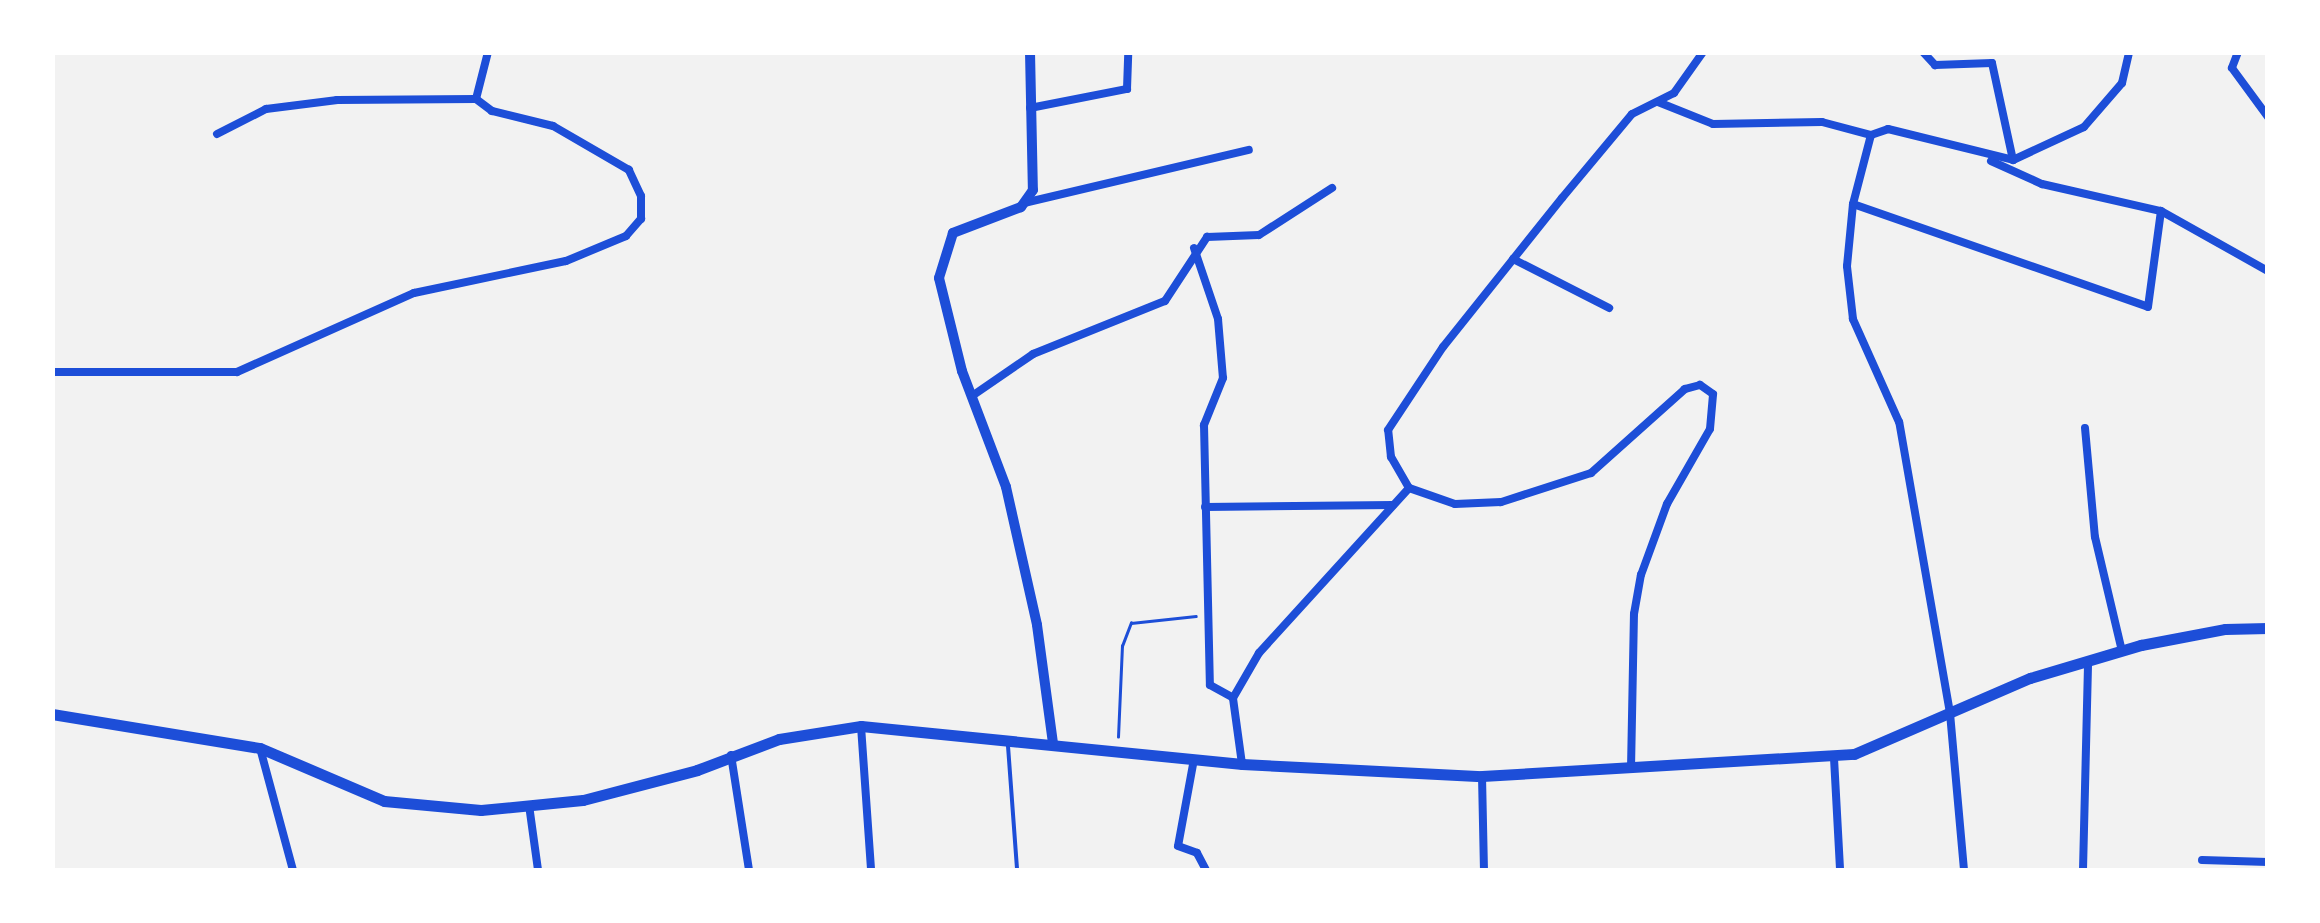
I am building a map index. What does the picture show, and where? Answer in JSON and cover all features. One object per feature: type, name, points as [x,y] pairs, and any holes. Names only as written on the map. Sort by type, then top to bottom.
[{"type":"main road","points":[[52,714],[260,748],[384,801],[481,810],[583,800],[778,738],[861,726],[1242,764],[1482,776],[1834,758],[2088,660],[2225,628],[2268,628]]},
{"type":"street","points":[[476,99],[488,52]]},
{"type":"street","points":[[1024,202],[1033,190],[1030,52]]},
{"type":"street","points":[[1029,108],[1127,90],[1128,52]]},
{"type":"street","points":[[1631,769],[1634,614],[1641,575],[1667,504],[1710,430],[1713,394],[1700,386],[1685,390],[1603,464],[1554,490],[1455,504],[1410,488],[1391,457],[1392,415],[1632,114],[1674,93],[1703,52]]},
{"type":"street","points":[[1922,52],[1936,65],[1992,63],[2013,160]]},
{"type":"street","points":[[1981,156],[2013,160],[2084,127],[2122,82],[2129,52]]},
{"type":"street","points":[[2238,52],[2232,68],[2268,116]]},
{"type":"street","points":[[52,372],[236,372],[414,294],[566,261],[626,236],[641,219],[642,196],[629,170],[600,148],[554,126],[492,111],[476,99],[336,100],[266,109],[217,134]]},
{"type":"street","points":[[1658,102],[1713,124],[1822,122],[1870,135],[1888,129],[1981,156],[2042,184],[2161,211],[2268,271]]},
{"type":"street","points":[[1870,135],[1852,204],[1847,266],[1853,319],[1899,422],[1950,713],[1964,870]]},
{"type":"street","points":[[1054,744],[1037,625],[1006,487],[972,396],[939,278],[942,254],[953,234],[970,222],[1024,202],[1249,150]]},
{"type":"street","points":[[972,396],[1034,354],[1165,301],[1194,248],[1207,237],[1259,235],[1332,188]]},
{"type":"street","points":[[1852,204],[2148,307],[2161,211]]},
{"type":"street","points":[[1194,248],[1218,319],[1223,378],[1204,425],[1210,685],[1233,698]]},
{"type":"street","points":[[1513,260],[1609,308]]},
{"type":"street","points":[[2084,428],[2095,537],[2122,650]]},
{"type":"street","points":[[1242,764],[1233,698],[1260,653],[1410,488]]},
{"type":"street","points":[[1205,508],[1393,505]]},
{"type":"street","points":[[2083,870],[2088,660]]},
{"type":"street","points":[[861,726],[870,870]]},
{"type":"street","points":[[260,748],[294,870]]},
{"type":"street","points":[[731,755],[749,870]]},
{"type":"street","points":[[1834,758],[1840,870]]},
{"type":"street","points":[[1194,759],[1178,846],[1196,853],[1206,870]]},
{"type":"street","points":[[1482,776],[1484,870]]},
{"type":"street","points":[[529,805],[538,870]]},
{"type":"street","points":[[2202,860],[2268,862]]},
{"type":"lane","points":[[1008,741],[1017,870]]},
{"type":"path","points":[[1118,740],[1122,646],[1131,622],[1208,614]]}]
